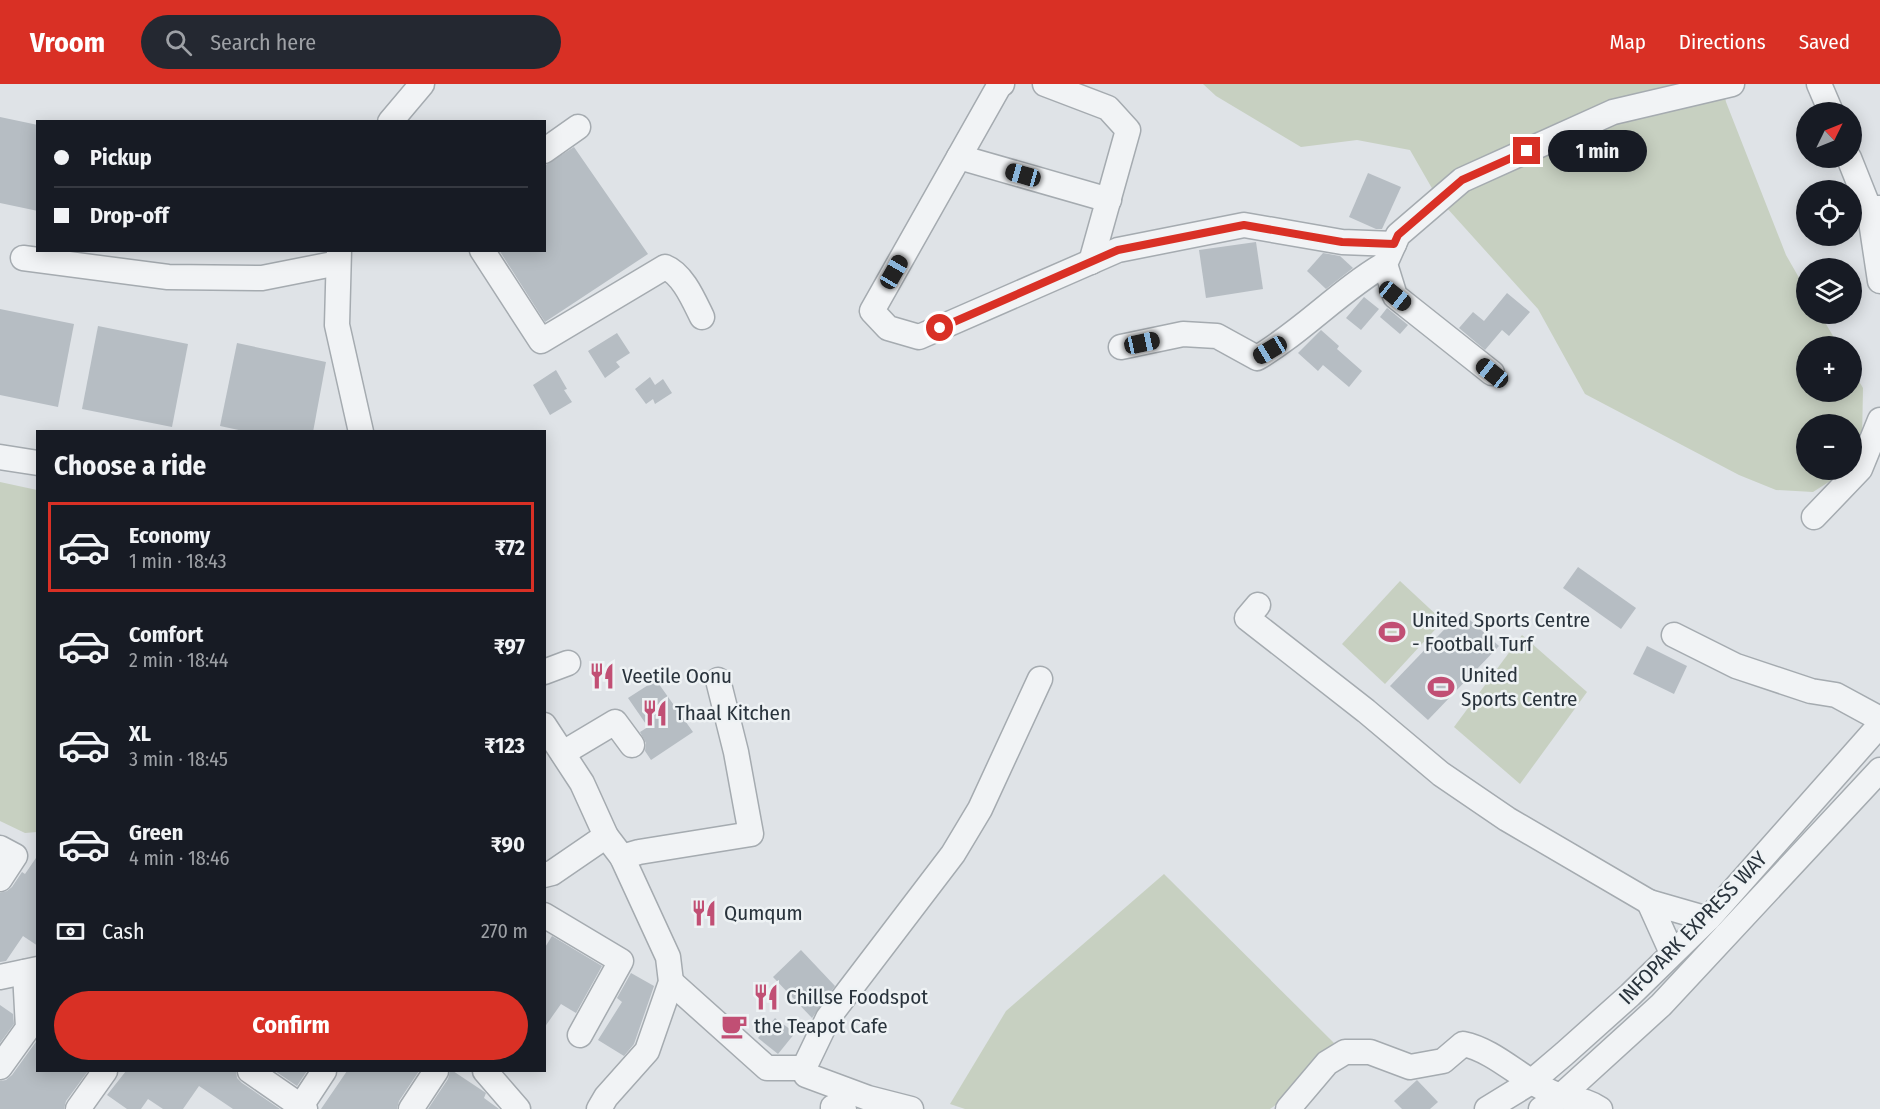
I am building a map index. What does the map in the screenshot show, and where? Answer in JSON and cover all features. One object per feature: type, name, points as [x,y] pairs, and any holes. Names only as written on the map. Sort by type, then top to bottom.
[{"type":"street","points":[[392,120],[422,84]]},
{"type":"street","points":[[1002,84],[872,311],[888,328],[919,337],[1118,250],[1244,225],[1342,242],[1390,254]]},
{"type":"street","points":[[1045,84],[1108,108],[1128,130],[1091,262]]},
{"type":"street","points":[[1121,347],[1183,334],[1217,336],[1257,358],[1282,343],[1363,278],[1390,254],[1398,235],[1462,180],[1613,112],[1732,84]]},
{"type":"street","points":[[1819,84],[1827,102]]},
{"type":"street","points":[[546,150],[578,127]]},
{"type":"street","points":[[959,157],[1109,200]]},
{"type":"street","points":[[1854,168],[1875,208],[1880,281]]},
{"type":"street","points":[[483,252],[541,341],[665,267],[671,270],[690,293],[702,317]]},
{"type":"street","points":[[1390,254],[1395,296],[1492,373]]},
{"type":"street","points":[[24,258],[168,277],[262,278],[339,257],[337,325],[361,430]]},
{"type":"street","points":[[1814,517],[1860,470],[1880,420]]},
{"type":"street","points":[[0,457],[36,463]]},
{"type":"street","points":[[1258,605],[1246,618],[1366,711],[1440,774],[1507,819],[1650,902],[1708,919]]},
{"type":"street","points":[[1674,635],[1736,666],[1811,691],[1836,695],[1880,718]]},
{"type":"street","points":[[546,671],[568,663]]},
{"type":"street","points":[[911,1109],[879,1105],[806,1075],[804,1068],[828,1018],[953,854],[980,809],[1040,679]]},
{"type":"street","points":[[622,857],[639,852],[751,834],[736,752],[718,680]]},
{"type":"street","points":[[562,753],[615,722],[632,745]]},
{"type":"street","name":"INFOPARK EXPRESS WAY","points":[[1486,1109],[1531,1082],[1630,994],[1708,919],[1880,725]]},
{"type":"street","points":[[546,728],[582,783],[606,836],[622,857],[668,957],[672,982],[647,1051],[606,1097],[599,1109]]},
{"type":"street","name":"INFOPARK EXPRESS WAY","points":[[1551,1102],[1661,1005],[1880,770]]},
{"type":"street","points":[[546,874],[552,873],[606,836]]},
{"type":"street","points":[[0,848],[15,856],[0,879]]},
{"type":"street","points":[[1650,902],[1672,953]]},
{"type":"street","points":[[546,916],[621,961],[580,1035]]},
{"type":"street","points":[[0,977],[31,970],[28,1028],[0,1067]]},
{"type":"street","points":[[672,982],[767,1068],[804,1068]]},
{"type":"street","points":[[1288,1109],[1328,1063],[1345,1052],[1370,1052],[1410,1067],[1443,1061],[1463,1044],[1475,1047],[1531,1082],[1551,1102],[1588,1101],[1600,1109]]},
{"type":"street","points":[[78,1109],[104,1072]]},
{"type":"street","points":[[251,1072],[303,1107],[323,1072]]},
{"type":"street","points":[[411,1109],[435,1072]]},
{"type":"street","points":[[486,1072],[518,1109]]},
{"type":"street","points":[[833,1109],[833,1107],[844,1109]]},
{"type":"green space","points":[[1203,84],[1722,84],[1726,102],[1786,255],[1796,272],[1796,324],[1826,324],[1833,336],[1796,336],[1796,402],[1862,402],[1862,386],[1863,388],[1862,440],[1862,414],[1796,414],[1796,480],[1832,480],[1813,492],[1776,490],[1739,475],[1585,394],[1538,309],[1437,197],[1410,150],[1357,140],[1301,147],[1216,96]]},
{"type":"green space","points":[[0,482],[36,490],[36,832],[25,833],[0,821]]},
{"type":"green space","name":"United Sports Centre - Football Turf","points":[[1400,581],[1443,621],[1385,684],[1342,644]]},
{"type":"green space","points":[[1522,635],[1587,692],[1520,784],[1454,727]]},
{"type":"green space","points":[[1164,874],[1334,1043],[1280,1102],[1270,1109],[965,1109],[950,1104],[1006,1011]]},
{"type":"building","points":[[0,117],[36,125],[36,211],[0,203]]},
{"type":"building","points":[[574,147],[648,254],[545,322],[500,252],[546,252],[546,165]]},
{"type":"building","points":[[1368,173],[1401,187],[1382,229],[1376,229],[1349,217]]},
{"type":"building","points":[[1256,242],[1263,289],[1206,298],[1199,250]]},
{"type":"building","points":[[1323,253],[1340,256],[1353,268],[1326,289],[1307,271]]},
{"type":"building","points":[[1507,293],[1530,312],[1509,336],[1502,330],[1485,350],[1459,328],[1473,312],[1484,321]]},
{"type":"building","points":[[1364,297],[1379,309],[1361,330],[1346,318]]},
{"type":"building","points":[[1387,308],[1408,325],[1400,334],[1380,317]]},
{"type":"building","points":[[0,309],[74,324],[58,407],[0,395]]},
{"type":"building","points":[[98,326],[188,344],[172,427],[82,409]]},
{"type":"building","points":[[1321,330],[1339,346],[1337,349],[1362,371],[1349,387],[1323,365],[1318,371],[1298,353]]},
{"type":"building","points":[[617,333],[630,353],[616,362],[620,367],[605,378],[588,351]]},
{"type":"building","points":[[237,343],[326,362],[313,430],[239,430],[220,426]]},
{"type":"building","points":[[556,370],[572,402],[550,415],[533,385]]},
{"type":"building","points":[[650,377],[655,385],[663,379],[672,393],[655,404],[653,399],[646,404],[635,389]]},
{"type":"building","points":[[1578,567],[1636,608],[1621,629],[1563,588]]},
{"type":"building","points":[[1461,612],[1499,646],[1428,720],[1390,686]]},
{"type":"building","points":[[1647,646],[1687,666],[1674,694],[1633,674]]},
{"type":"building","points":[[656,680],[693,732],[651,760],[645,751],[646,743],[640,732],[648,727],[628,698]]},
{"type":"building","points":[[36,858],[36,945],[23,936],[6,961],[0,962],[0,893],[12,887],[22,872],[25,874]]},
{"type":"building","points":[[552,936],[602,966],[576,1013],[561,1004],[546,1025],[546,946]]},
{"type":"building","points":[[801,950],[835,986],[812,1018],[773,977]]},
{"type":"building","points":[[631,973],[654,986],[634,1044],[624,1056],[598,1040],[622,1002],[617,998]]},
{"type":"building","points":[[0,1005],[13,1014],[14,1024],[0,1043]]},
{"type":"building","points":[[775,1018],[795,1033],[778,1054],[758,1038]]},
{"type":"building","points":[[36,1042],[36,1072],[87,1072],[66,1101],[64,1109],[0,1109],[0,1081],[12,1075]]},
{"type":"building","points":[[125,1072],[236,1072],[237,1078],[242,1083],[280,1109],[233,1109],[199,1086],[183,1109],[163,1109],[148,1099],[141,1109],[127,1109],[107,1095]]},
{"type":"building","points":[[276,1072],[306,1072],[297,1086]]},
{"type":"building","points":[[346,1072],[418,1072],[399,1101],[397,1109],[321,1109]]},
{"type":"building","points":[[450,1072],[454,1072],[486,1093],[484,1098],[499,1109],[428,1109],[448,1079]]},
{"type":"building","points":[[1417,1080],[1438,1102],[1430,1109],[1402,1109],[1394,1101]]},
{"type":"place","name":"United Sports Centre - Football Turf","points":[[1392,632]]},
{"type":"place","name":"Veetile Oonu","points":[[602,676]]},
{"type":"place","name":"United Sports Centre","points":[[1441,687]]},
{"type":"place","name":"Thaal Kitchen","points":[[655,713]]},
{"type":"place","name":"Qumqum","points":[[704,913]]},
{"type":"place","name":"Chillse Foodspot","points":[[766,997]]},
{"type":"place","name":"the Teapot Cafe","points":[[734,1026]]},
{"type":"route","points":[[940,328],[1118,250],[1244,225],[1342,242],[1394,244],[1398,235],[1462,180],[1527,151]]}]
